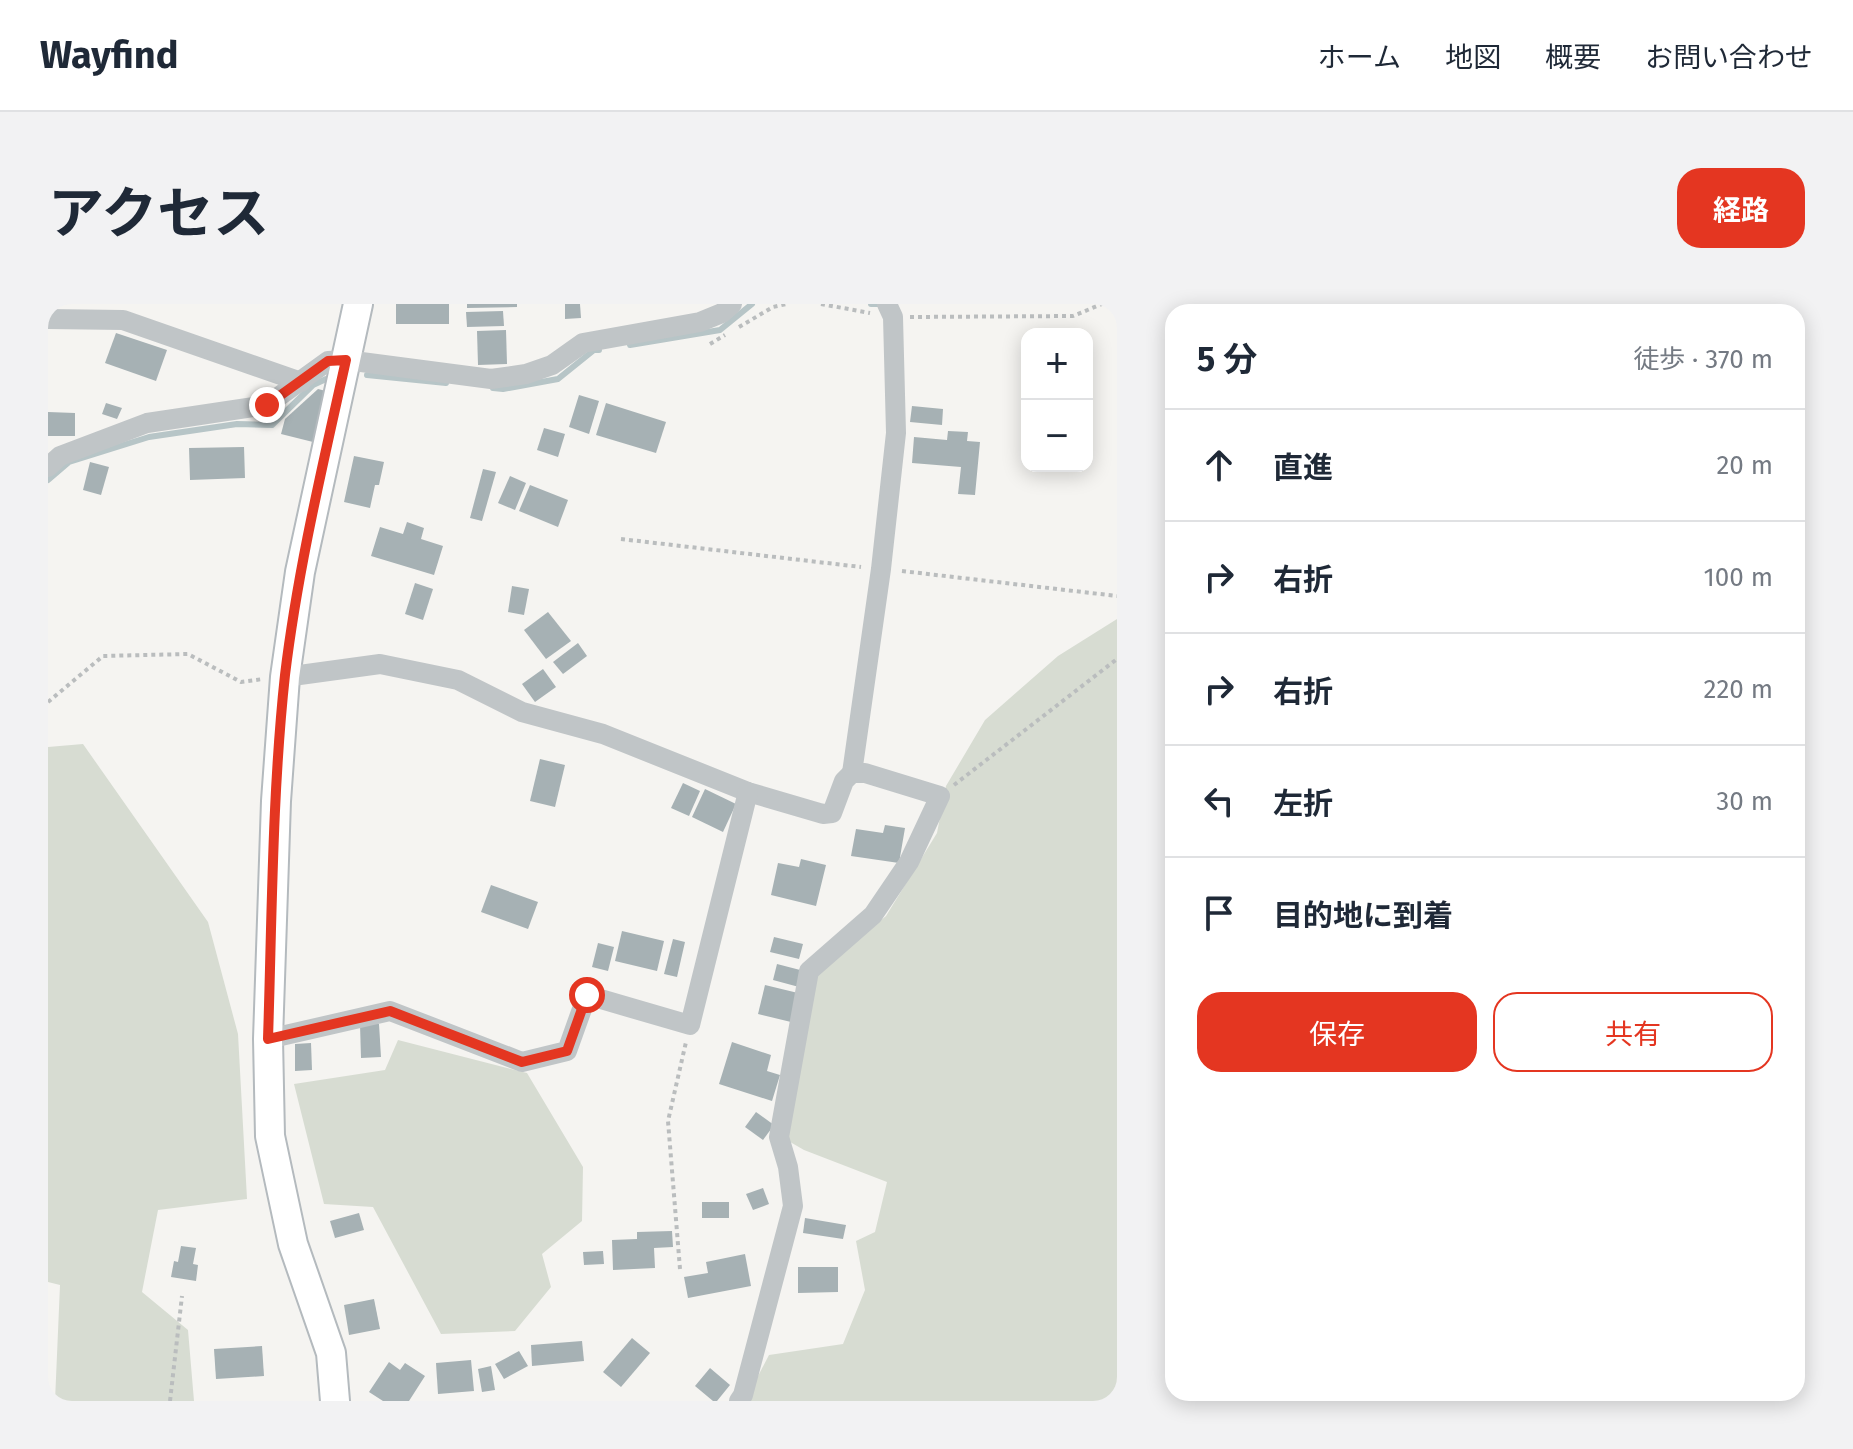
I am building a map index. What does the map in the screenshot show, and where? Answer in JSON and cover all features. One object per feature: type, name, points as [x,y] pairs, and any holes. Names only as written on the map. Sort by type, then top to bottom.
[{"type":"street","points":[[335,1401],[331,1353],[293,1244],[270,1136],[268,1039],[276,801],[285,677],[300,572],[358,304]]},
{"type":"street","points":[[48,467],[60,456],[147,423],[267,405],[328,361],[346,360],[491,379],[526,374],[552,365],[583,343],[700,322],[722,313],[732,304]]},
{"type":"street","points":[[285,677],[380,664],[458,680],[522,712],[603,734],[748,792],[823,814],[832,813],[844,781],[852,773],[881,569],[896,433],[890,310]]},
{"type":"street","points":[[48,319],[123,320],[301,382]]},
{"type":"street","points":[[739,1401],[793,1206],[788,1167],[779,1137],[809,971],[873,915],[909,862],[940,796],[865,773],[852,773]]},
{"type":"street","points":[[268,1039],[390,1011],[522,1062],[567,1051],[587,995],[690,1025],[748,792]]},
{"type":"path","points":[[710,344],[773,307],[786,304]]},
{"type":"path","points":[[821,304],[890,310],[1073,316],[1102,304]]},
{"type":"path","points":[[48,702],[103,656],[188,654],[241,682],[285,677]]},
{"type":"path","points":[[940,796],[1117,659]]},
{"type":"path","points":[[680,1269],[668,1121],[690,1025]]},
{"type":"path","points":[[170,1401],[182,1296]]},
{"type":"shaded area","points":[[1117,619],[1117,1401],[745,1401],[769,1355],[843,1344],[865,1290],[856,1241],[875,1232],[887,1182],[804,1150],[785,1139],[817,975],[886,916],[937,833],[946,786],[985,720],[1058,656]]},
{"type":"shaded area","points":[[83,744],[208,922],[238,1034],[247,1199],[158,1210],[142,1292],[188,1330],[194,1401],[55,1401],[60,1285],[48,1282],[48,747]]},
{"type":"shaded area","points":[[398,1040],[527,1073],[583,1167],[582,1221],[542,1254],[551,1287],[515,1331],[441,1334],[373,1207],[324,1204],[294,1084],[385,1070]]},
{"type":"building","points":[[396,304],[449,304],[449,324],[396,324]]},
{"type":"building","points":[[467,304],[517,304],[517,307],[467,308]]},
{"type":"building","points":[[565,304],[580,304],[581,318],[565,319]]},
{"type":"building","points":[[503,311],[504,326],[467,327],[466,312]]},
{"type":"building","points":[[506,330],[507,364],[478,365],[477,331]]},
{"type":"building","points":[[116,333],[167,350],[156,381],[105,363]]},
{"type":"building","points":[[318,389],[326,391],[313,442],[281,434],[285,419]]},
{"type":"building","points":[[579,395],[599,401],[589,434],[569,427]]},
{"type":"building","points":[[106,403],[122,408],[117,419],[102,414]]},
{"type":"building","points":[[606,403],[666,422],[656,453],[596,435]]},
{"type":"building","points":[[912,406],[943,409],[942,425],[910,422]]},
{"type":"building","points":[[48,412],[75,413],[75,436],[48,436]]},
{"type":"building","points":[[544,428],[565,434],[558,457],[537,450]]},
{"type":"building","points":[[948,431],[968,432],[967,441],[980,442],[975,495],[958,494],[961,467],[912,463],[914,437],[947,440]]},
{"type":"building","points":[[244,447],[245,478],[190,480],[189,448]]},
{"type":"building","points":[[354,456],[384,462],[370,508],[344,502]]},
{"type":"building","points":[[90,462],[109,467],[101,495],[83,490]]},
{"type":"building","points":[[483,469],[496,472],[482,521],[470,518]]},
{"type":"building","points":[[510,476],[526,483],[515,510],[498,503]]},
{"type":"building","points":[[530,485],[568,500],[558,527],[519,511]]},
{"type":"building","points":[[407,522],[424,528],[421,539],[443,546],[434,575],[371,556],[380,527],[403,534]]},
{"type":"building","points":[[415,583],[433,589],[423,620],[405,614]]},
{"type":"building","points":[[512,586],[529,589],[524,615],[508,612]]},
{"type":"building","points":[[548,612],[571,641],[546,659],[524,630]]},
{"type":"building","points":[[578,643],[587,656],[563,674],[553,662]]},
{"type":"building","points":[[543,669],[556,687],[535,702],[522,684]]},
{"type":"building","points":[[540,759],[565,765],[555,807],[530,801]]},
{"type":"building","points":[[683,783],[700,791],[689,816],[671,808]]},
{"type":"building","points":[[705,789],[736,804],[723,832],[692,817]]},
{"type":"building","points":[[885,825],[905,828],[899,863],[851,856],[856,829],[883,833]]},
{"type":"building","points":[[801,859],[826,865],[816,906],[771,895],[778,863],[799,867]]},
{"type":"building","points":[[491,885],[538,902],[528,929],[481,912]]},
{"type":"building","points":[[622,931],[664,941],[657,971],[615,961]]},
{"type":"building","points":[[774,937],[803,944],[799,959],[770,952]]},
{"type":"building","points":[[673,939],[685,942],[677,977],[664,974]]},
{"type":"building","points":[[598,943],[614,947],[608,971],[592,967]]},
{"type":"building","points":[[777,964],[804,971],[799,987],[773,980]]},
{"type":"building","points":[[765,985],[798,993],[791,1022],[758,1014]]},
{"type":"building","points":[[360,1024],[379,1024],[381,1057],[361,1058]]},
{"type":"building","points":[[732,1042],[771,1055],[767,1071],[780,1075],[772,1101],[719,1084]]},
{"type":"building","points":[[311,1043],[312,1070],[295,1071],[295,1044]]},
{"type":"building","points":[[756,1112],[774,1125],[763,1140],[745,1127]]},
{"type":"building","points":[[763,1188],[769,1204],[753,1210],[746,1194]]},
{"type":"building","points":[[702,1202],[729,1202],[729,1218],[702,1218]]},
{"type":"building","points":[[359,1213],[364,1230],[335,1238],[330,1221]]},
{"type":"building","points":[[805,1218],[846,1225],[843,1239],[803,1233]]},
{"type":"building","points":[[672,1231],[673,1247],[654,1248],[655,1268],[613,1270],[612,1240],[637,1239],[637,1232]]},
{"type":"building","points":[[181,1246],[196,1248],[193,1264],[198,1265],[196,1281],[171,1277]]},
{"type":"building","points":[[603,1251],[604,1264],[584,1265],[583,1252]]},
{"type":"building","points":[[745,1254],[751,1286],[688,1298],[684,1277],[708,1273],[706,1262]]},
{"type":"building","points":[[798,1267],[838,1267],[838,1292],[798,1293]]},
{"type":"building","points":[[374,1299],[380,1329],[349,1335],[344,1305]]},
{"type":"building","points":[[632,1338],[650,1353],[621,1387],[603,1372]]},
{"type":"building","points":[[582,1341],[584,1361],[532,1366],[531,1345]]},
{"type":"building","points":[[262,1346],[264,1376],[216,1379],[214,1349]]},
{"type":"building","points":[[519,1351],[528,1366],[504,1379],[495,1364]]},
{"type":"building","points":[[471,1360],[474,1391],[438,1394],[436,1363]]},
{"type":"building","points":[[389,1362],[400,1370],[405,1363],[425,1376],[409,1401],[383,1401],[369,1392]]},
{"type":"building","points":[[491,1366],[495,1390],[482,1392],[478,1369]]},
{"type":"building","points":[[710,1368],[730,1385],[717,1401],[695,1386]]},
{"type":"waterway","points":[[630,345],[720,330],[752,304]]},
{"type":"waterway","points":[[871,304],[885,304]]},
{"type":"waterway","points":[[493,388],[558,379],[594,350],[599,350]]},
{"type":"waterway","points":[[367,375],[446,383]]},
{"type":"waterway","points":[[48,480],[69,462],[149,437],[237,424],[272,425],[313,385],[326,379]]},
{"type":"route","points":[[267,405],[328,361],[346,360],[300,572],[285,677],[276,801],[268,1039],[390,1011],[522,1062],[567,1051],[587,995]]}]
